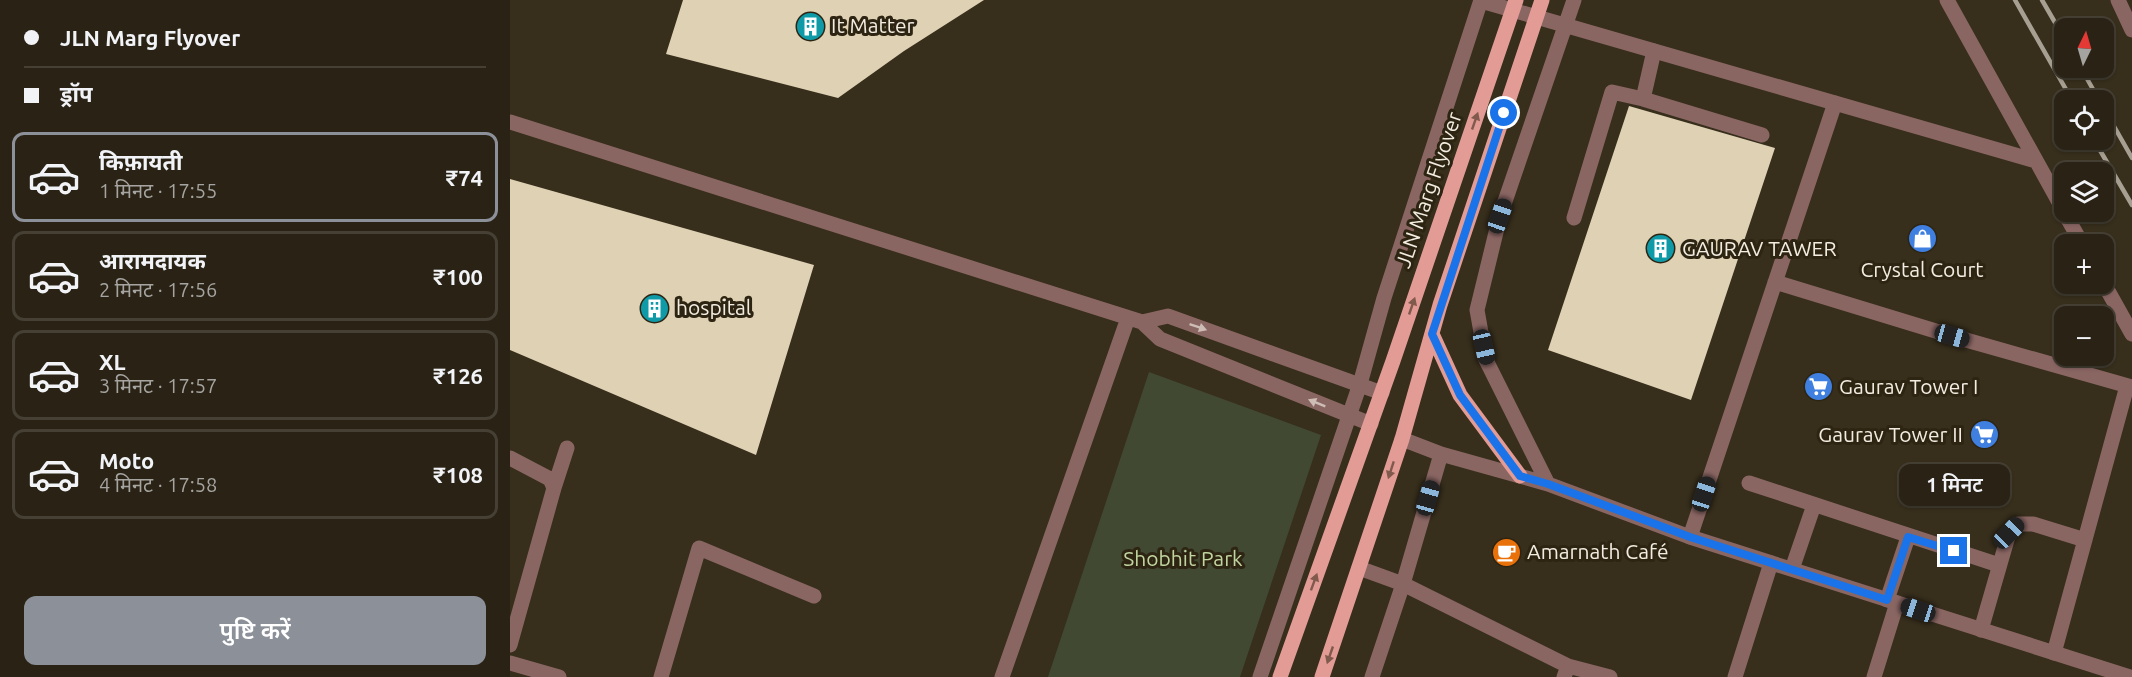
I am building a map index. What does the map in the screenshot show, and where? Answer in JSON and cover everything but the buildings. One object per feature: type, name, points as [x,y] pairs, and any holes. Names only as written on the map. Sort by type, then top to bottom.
[{"type":"main road","name":"JLN Marg Flyover","points":[[1280,677],[1382,393],[1516,0]]},
{"type":"main road","points":[[1322,677],[1402,439],[1440,305],[1542,0]]},
{"type":"main road","points":[[1432,334],[1460,395],[1520,476]]},
{"type":"street","points":[[1548,484],[1486,360],[1477,310],[1500,216],[1574,0]]},
{"type":"street","points":[[1947,0],[2054,193]]},
{"type":"street","points":[[2118,0],[2132,30]]},
{"type":"street","points":[[1260,677],[1360,384],[1383,298],[1481,1],[2036,161]]},
{"type":"street","points":[[1642,99],[1654,51]]},
{"type":"street","points":[[1574,218],[1612,92],[1762,135]]},
{"type":"street","points":[[1690,537],[1835,103]]},
{"type":"street","points":[[510,122],[1135,320],[1160,339],[1371,424]]},
{"type":"street","points":[[1775,282],[2130,387],[2054,653]]},
{"type":"street","points":[[2110,294],[2132,334]]},
{"type":"street","points":[[1135,320],[1168,316],[1382,393]]},
{"type":"street","points":[[1002,677],[1135,320]]},
{"type":"street","points":[[1402,439],[1441,454],[1548,484],[1690,537],[2130,677]]},
{"type":"street","points":[[510,645],[514,613],[567,448]]},
{"type":"street","points":[[1372,677],[1403,584],[1441,454]]},
{"type":"street","points":[[510,458],[550,479],[554,488]]},
{"type":"street","points":[[1749,483],[1999,565]]},
{"type":"street","points":[[1792,569],[1814,505]]},
{"type":"street","points":[[1981,630],[2009,533],[2018,524],[2033,524],[2085,540]]},
{"type":"street","points":[[1874,677],[1908,537]]},
{"type":"street","points":[[660,677],[699,548],[814,596]]},
{"type":"street","points":[[1735,677],[1771,563]]},
{"type":"street","points":[[1359,568],[1403,584],[1566,671],[1610,677]]},
{"type":"street","points":[[510,663],[559,677]]},
{"type":"green space","name":"Shobhit Park","points":[[1149,372],[1321,435],[1240,677],[1048,677]]},
{"type":"railway","points":[[2015,0],[2066,90]]},
{"type":"railway","points":[[2042,0],[2054,21]]},
{"type":"railway","points":[[2087,78],[2093,90]]},
{"type":"railway","points":[[2114,126],[2132,158]]},
{"type":"railway","points":[[2100,150],[2132,205]]},
{"type":"place","name":"It Matter","points":[[810,26]]},
{"type":"place","name":"Crystal Court","points":[[1922,239]]},
{"type":"place","name":"GAURAV TAWER","points":[[1661,249]]},
{"type":"place","name":"hospital","points":[[655,308]]},
{"type":"place","name":"Gaurav Tower I","points":[[1818,387]]},
{"type":"place","name":"Gaurav Tower II","points":[[1984,435]]},
{"type":"place","name":"Amarnath Café","points":[[1506,552]]},
{"type":"route","points":[[1504,113],[1432,334],[1460,395],[1520,476],[1548,484],[1690,537],[1887,600],[1908,537],[1954,551]]}]
